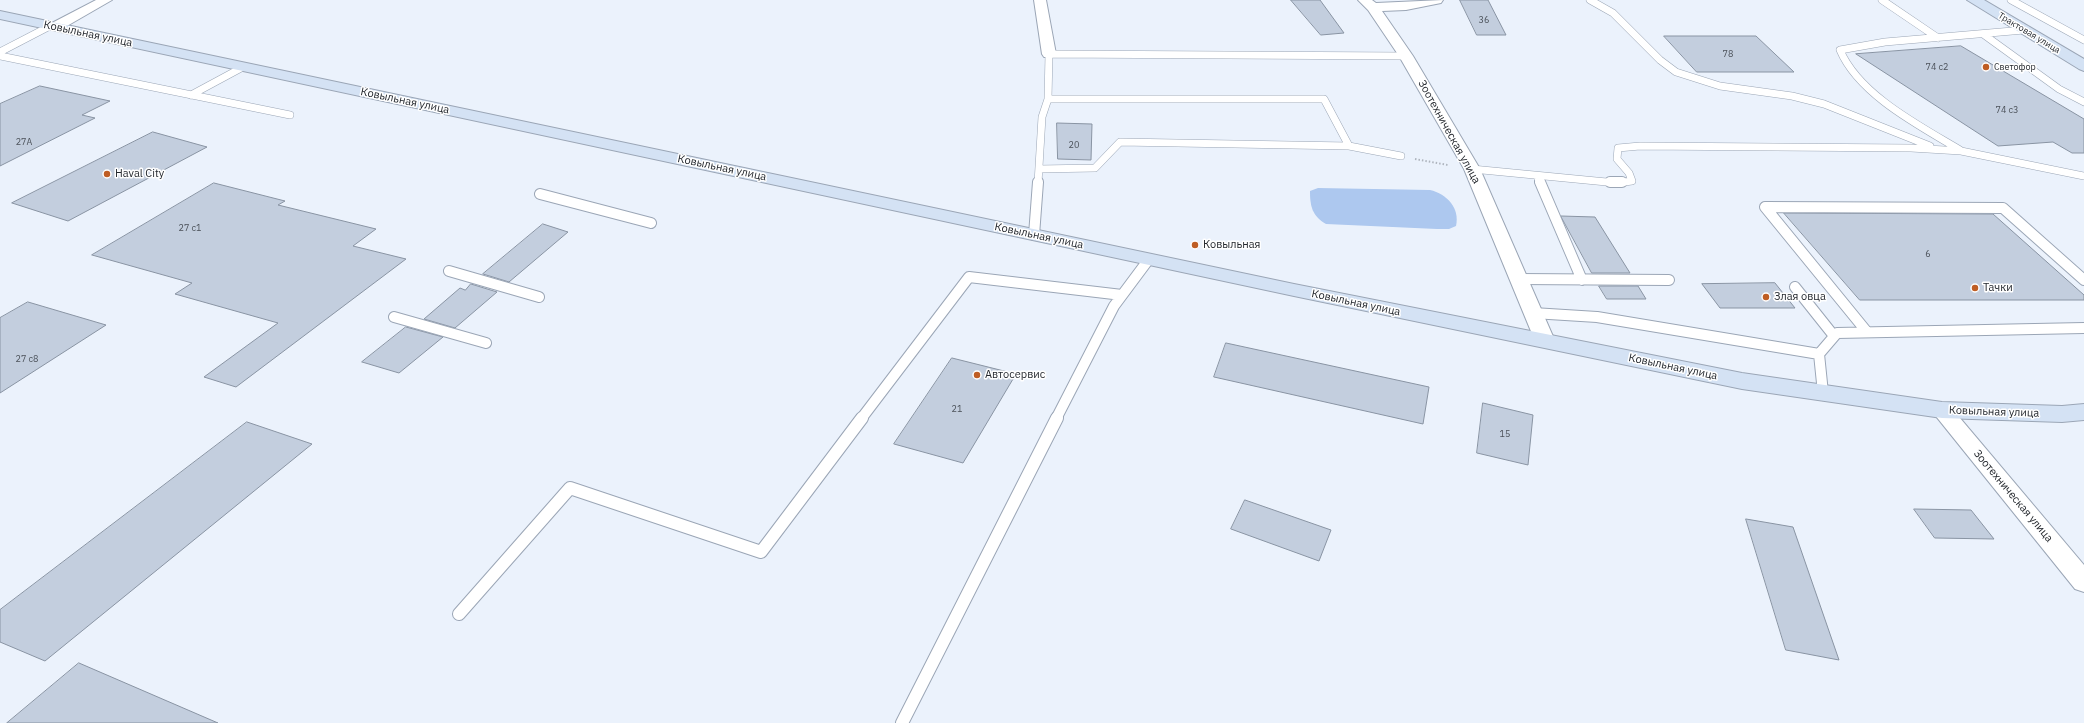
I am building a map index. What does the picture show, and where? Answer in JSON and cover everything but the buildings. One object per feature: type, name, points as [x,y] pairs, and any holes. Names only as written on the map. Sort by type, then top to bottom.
[{"type":"main road","name":"Трактовая улица","points":[[1974,0],[2084,66]]},
{"type":"main road","name":"Ковыльная улица","points":[[0,15],[1034,235],[1742,381],[1942,410],[2062,414],[2084,412]]},
{"type":"street","points":[[53,26],[103,0]]},
{"type":"street","points":[[1040,0],[1049,54]]},
{"type":"street","points":[[1368,3],[1406,6],[1437,0]]},
{"type":"street","name":"Зоотехническая улица","points":[[1368,3],[1406,56],[1472,169],[1545,341]]},
{"type":"street","name":"Зоотехническая улица","points":[[1942,410],[2084,582]]},
{"type":"lane","points":[[1590,0],[1612,13],[1660,60],[1676,72],[1720,86],[1792,96],[1824,104],[1939,150]]},
{"type":"lane","points":[[1882,0],[1938,38]]},
{"type":"lane","points":[[2011,0],[2084,40]]},
{"type":"lane","points":[[0,52],[53,26]]},
{"type":"lane","points":[[1961,151],[1914,123],[1869,90],[1842,58],[1840,50],[1885,42],[2024,30]]},
{"type":"lane","points":[[1983,34],[2059,89],[2084,102]]},
{"type":"lane","points":[[1034,235],[1042,116],[1048,99],[1049,54],[1406,56]]},
{"type":"lane","points":[[0,56],[290,115]]},
{"type":"lane","points":[[191,95],[243,67]]},
{"type":"lane","points":[[1048,99],[1324,99],[1348,146]]},
{"type":"lane","points":[[1038,169],[1095,168],[1120,142],[1348,146],[1401,156]]},
{"type":"lane","points":[[1472,169],[1617,183],[1632,181],[1629,173],[1617,159],[1618,148],[1640,146],[1961,151],[2084,176]]},
{"type":"lane","points":[[1537,176],[1582,280]]},
{"type":"lane","points":[[540,194],[650,224]]},
{"type":"lane","points":[[1867,332],[1765,207],[2003,208],[2084,280]]},
{"type":"lane","points":[[902,723],[1114,306],[1149,259]]},
{"type":"lane","points":[[449,271],[539,297]]},
{"type":"lane","points":[[459,614],[570,488],[761,552],[969,277],[1122,295]]},
{"type":"lane","points":[[1519,279],[1669,280]]},
{"type":"lane","points":[[1795,287],[1834,336]]},
{"type":"lane","points":[[1533,313],[1598,318],[1819,354]]},
{"type":"lane","points":[[394,317],[486,343]]},
{"type":"lane","points":[[1823,393],[1819,354],[1837,333],[2084,328]]},
{"type":"path","points":[[1401,156],[1472,169]]},
{"type":"shaded area","points":[[1318,188],[1430,190],[1447,198],[1451,203],[1456,213],[1456,226],[1449,229],[1437,229],[1326,224],[1318,218],[1311,206],[1310,191]]},
{"type":"place","name":"Светофор","points":[[1986,67]]},
{"type":"place","name":"Haval Сity","points":[[107,174]]},
{"type":"place","name":"Ковыльная","points":[[1195,245]]},
{"type":"place","name":"Тачки","points":[[1975,288]]},
{"type":"place","name":"Злая овца","points":[[1766,297]]},
{"type":"place","name":"Автосервис","points":[[977,375]]}]
